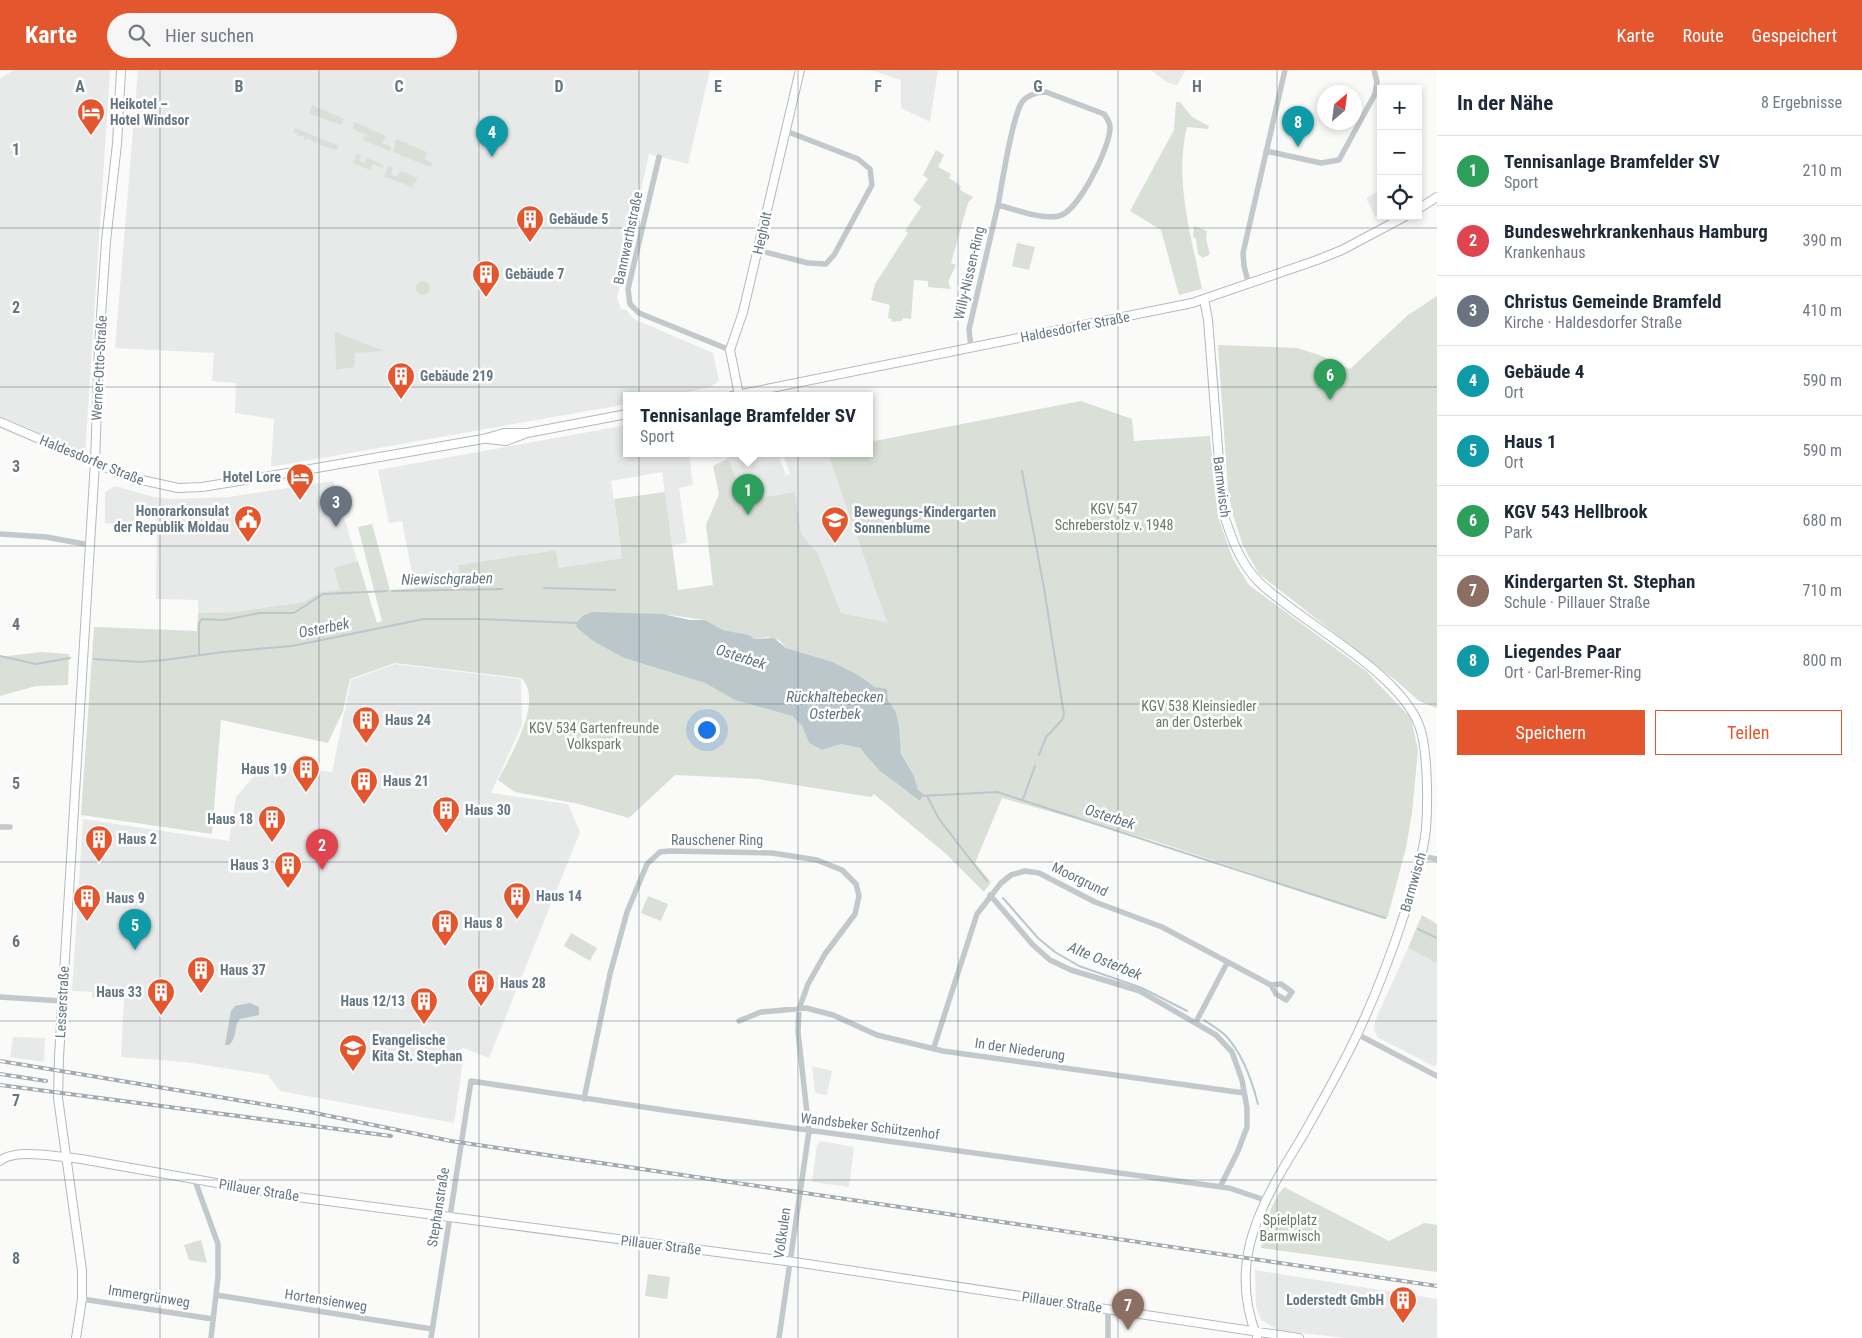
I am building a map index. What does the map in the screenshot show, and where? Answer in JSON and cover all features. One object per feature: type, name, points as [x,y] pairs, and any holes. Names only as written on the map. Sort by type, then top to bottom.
[{"type":"street","name":"Hegholt","points":[[730,350],[743,312],[800,70]]},
{"type":"street","points":[[1249,285],[1243,253],[1284,70]]},
{"type":"street","points":[[1266,151],[1321,163],[1339,160],[1375,94],[1377,82],[1374,70]]},
{"type":"street","name":"Werner-Otto-Straße","points":[[82,664],[106,251],[117,144],[121,71]]},
{"type":"street","name":"Willy-Nissen-Ring","points":[[972,348],[969,329],[998,205],[1015,120],[1023,101],[1037,92],[1046,92],[1104,114],[1111,127],[1109,142],[1074,206],[1059,216],[1043,215],[998,205]]},
{"type":"street","points":[[758,250],[808,263],[826,264],[834,255],[872,185],[870,168],[858,159],[786,131]]},
{"type":"street","name":"Bannwarthstraße","points":[[659,157],[628,289],[628,299],[639,313],[730,350]]},
{"type":"street","points":[[1422,206],[1437,197]]},
{"type":"street","name":"Haldesdorfer Straße","points":[[756,392],[1151,312],[1204,299],[1249,285],[1342,250],[1398,220]]},
{"type":"street","name":"Barmwisch","points":[[1204,299],[1208,320],[1223,512],[1230,535],[1242,558],[1260,583],[1363,661],[1398,693],[1412,711],[1419,726],[1424,745],[1426,821],[1421,856],[1394,944],[1377,992],[1357,1034],[1332,1084],[1265,1200],[1251,1236],[1245,1268],[1248,1307],[1257,1335]]},
{"type":"street","points":[[730,350],[735,392]]},
{"type":"street","name":"Haldesdorfer Straße","points":[[0,422],[95,462],[116,473],[140,481],[187,488],[309,470],[483,439],[504,433],[527,433],[623,415]]},
{"type":"street","points":[[0,534],[46,537],[90,545]]},
{"type":"street","name":"Lesserstraße","points":[[76,1338],[82,1299],[82,1270],[58,1098],[82,664]]},
{"type":"street","points":[[0,827],[10,827]]},
{"type":"street","name":"Rauschener Ring","points":[[584,1098],[610,974],[626,915],[646,864],[660,852],[746,852],[795,856],[830,864],[842,870],[856,884],[859,896],[855,914],[825,954],[808,984],[799,1009],[798,1032],[809,1131]]},
{"type":"street","points":[[1421,856],[1437,859]]},
{"type":"street","name":"Moorgrund","points":[[934,1047],[978,914],[990,895],[1012,876],[1025,871],[1039,873],[1096,902],[1162,927],[1271,985]]},
{"type":"street","points":[[990,895],[1032,945],[1050,960],[1071,970],[1140,991],[1216,1035],[1232,1052],[1242,1080],[1247,1127],[1238,1151],[1220,1187]]},
{"type":"street","points":[[1196,1022],[1227,963]]},
{"type":"street","points":[[0,997],[62,1001]]},
{"type":"street","points":[[739,1021],[760,1012],[799,1009]]},
{"type":"street","name":"In der Niederung","points":[[799,1009],[833,1015],[877,1035],[934,1047],[943,1051],[1244,1093]]},
{"type":"street","points":[[1357,1034],[1437,1076]]},
{"type":"street","name":"Wandsbeker Schützenhof","points":[[470,1081],[809,1131],[1220,1187],[1265,1200]]},
{"type":"street","name":"Stephanstraße","points":[[431,1338],[470,1081]]},
{"type":"street","name":"Voßkulen","points":[[779,1338],[809,1131]]},
{"type":"street","name":"Pillauer Straße","points":[[1,1160],[16,1155],[48,1154],[249,1189],[448,1218],[790,1262],[1108,1309],[1257,1335],[1299,1338]]},
{"type":"street","points":[[194,1178],[218,1244],[216,1295],[211,1338]]},
{"type":"street","name":"Hortensienweg","points":[[216,1295],[432,1329]]},
{"type":"street","name":"Immergrünweg","points":[[82,1299],[213,1319]]},
{"type":"street","points":[[1108,1309],[1108,1338]]},
{"type":"shaded area","points":[[14,70],[110,70],[85,455],[0,420],[0,78]]},
{"type":"shaded area","points":[[138,70],[710,70],[688,164],[649,154],[617,298],[621,309],[626,310],[634,319],[713,353],[719,381],[710,387],[687,392],[623,392],[623,405],[271,467],[274,419],[235,413],[236,383],[212,381],[214,353],[115,348]]},
{"type":"shaded area","points":[[871,70],[938,70],[930,122],[901,108],[901,80]]},
{"type":"shaded area","points":[[1151,70],[1186,70],[1177,85],[1166,82]]},
{"type":"shaded area","points":[[1377,192],[1377,216],[1375,217],[1366,198]]},
{"type":"shaded area","points":[[623,426],[623,457],[689,457],[693,485],[679,488],[687,543],[672,545],[662,472],[611,481],[622,558],[559,568],[556,550],[458,565],[461,585],[415,589],[402,521],[389,523],[378,470]]},
{"type":"shaded area","points":[[727,457],[779,457],[786,475],[790,474],[784,457],[829,457],[888,622],[841,613],[818,554],[801,533],[795,493],[746,501]]},
{"type":"shaded area","points":[[333,481],[366,590],[320,592],[304,602],[234,612],[198,613],[198,600],[156,599],[157,515],[146,516],[129,525],[105,523],[105,492],[115,486],[154,497],[173,499],[229,497]]},
{"type":"shaded area","points":[[395,664],[521,679],[522,725],[491,793],[568,804],[580,832],[489,1058],[463,1048],[457,1051],[455,1049],[451,1057],[463,1060],[454,1123],[280,1091],[268,1075],[185,1062],[121,1057],[124,999],[92,998],[92,992],[72,991],[83,819],[229,841],[236,797],[265,763],[332,772],[351,680]]},
{"type":"shaded area","points":[[1408,948],[1437,963],[1437,1062],[1435,1067],[1377,1037],[1374,1029],[1375,1021]]},
{"type":"shaded area","points":[[13,1037],[45,1038],[44,1062],[10,1057]]},
{"type":"shaded area","points":[[812,1066],[832,1071],[827,1095],[815,1093]]},
{"type":"shaded area","points":[[821,1141],[854,1147],[849,1187],[812,1182],[817,1145]]},
{"type":"shaded area","points":[[1255,1270],[1437,1299],[1437,1338],[1344,1338],[1278,1330],[1261,1320],[1256,1306]]},
{"type":"green space","points":[[1176,102],[1180,102],[1192,117],[1209,126],[1208,129],[1187,127],[1183,147],[1183,187],[1189,228],[1202,289],[1179,295],[1161,230],[1130,211],[1174,130]]},
{"type":"green space","points":[[312,105],[344,119],[341,125],[309,113]]},
{"type":"green space","points":[[354,122],[386,136],[382,143],[391,147],[390,151],[363,140],[364,136],[370,137],[353,129]]},
{"type":"green space","points":[[295,128],[339,146],[337,150],[320,145],[318,141],[315,143],[308,138],[305,140],[303,136],[297,136],[298,134],[293,132]]},
{"type":"green space","points":[[396,139],[427,152],[424,159],[432,163],[430,167],[393,152]]},
{"type":"green space","points":[[936,150],[944,155],[938,167],[951,174],[949,178],[961,186],[960,190],[973,197],[968,203],[951,263],[956,265],[948,282],[951,289],[928,287],[928,281],[914,280],[911,319],[903,318],[902,321],[891,322],[892,319],[888,318],[890,305],[871,300],[875,284],[908,233],[905,231],[921,207],[913,200],[928,179],[923,175]]},
{"type":"green space","points":[[357,154],[361,155],[359,161],[365,163],[367,158],[384,165],[382,168],[373,164],[370,170],[353,163]]},
{"type":"green space","points":[[388,166],[393,168],[391,174],[397,177],[400,171],[418,178],[412,187],[384,176]]},
{"type":"green space","points":[[1194,226],[1207,231],[1206,239],[1210,254],[1203,258],[1198,254],[1196,239],[1193,237]]},
{"type":"green space","points":[[1017,243],[1035,247],[1029,270],[1012,266]]},
{"type":"green space","points":[[420,281],[426,281],[430,288],[426,295],[420,295],[416,291],[416,285]]},
{"type":"green space","points":[[1437,296],[1436,708],[1419,701],[1400,684],[1259,574],[1243,546],[1228,491],[1218,345],[1297,348],[1319,355],[1350,369],[1408,315]]},
{"type":"green space","points":[[335,331],[383,351],[355,353],[354,367],[336,370]]},
{"type":"green space","points":[[1081,401],[1132,419],[1134,441],[1210,436],[1218,517],[1233,559],[1249,585],[1366,671],[1411,718],[1418,750],[1412,813],[1406,848],[1387,919],[1155,841],[1002,798],[975,863],[991,882],[984,892],[945,853],[874,794],[871,797],[758,779],[675,775],[629,818],[579,804],[515,792],[498,780],[517,743],[527,713],[529,700],[527,687],[521,678],[395,663],[350,679],[343,711],[328,743],[221,720],[212,834],[81,815],[94,627],[197,631],[198,613],[234,612],[304,602],[320,592],[340,590],[334,568],[358,561],[377,623],[382,621],[358,527],[372,524],[390,590],[461,585],[458,565],[556,550],[559,568],[622,558],[614,499],[665,492],[678,590],[713,585],[706,525],[719,494],[713,466],[728,459],[746,501],[795,492],[801,533],[818,554],[841,613],[887,622],[829,457],[873,457],[873,441]],"holes":[[[669,615],[705,620],[723,630],[748,635],[754,639],[767,637],[779,640],[786,648],[833,662],[860,676],[875,687],[884,689],[889,705],[896,712],[901,752],[914,776],[920,800],[898,785],[860,748],[841,744],[822,750],[809,743],[802,726],[792,716],[736,700],[705,683],[624,658],[593,641],[577,628]]]},
{"type":"green space","points":[[41,652],[69,654],[68,685],[36,686],[0,696],[0,657]]},
{"type":"green space","points":[[648,896],[668,904],[661,921],[641,913]]},
{"type":"green space","points":[[1422,915],[1437,924],[1437,963],[1408,948]]},
{"type":"green space","points":[[571,933],[597,948],[590,961],[564,946]]},
{"type":"green space","name":"Spielplatz Barmwisch","points":[[1284,1187],[1389,1241],[1424,1223],[1437,1225],[1437,1272],[1261,1248],[1271,1208]]},
{"type":"green space","points":[[201,1240],[207,1263],[189,1260],[184,1245]]},
{"type":"green space","points":[[648,1274],[670,1277],[667,1299],[645,1296]]},
{"type":"water","name":"Rückhaltebecken Osterbek","points":[[592,612],[662,614],[690,620],[705,620],[723,630],[749,635],[754,639],[774,638],[786,648],[833,662],[860,676],[875,687],[887,689],[888,701],[896,712],[901,753],[914,776],[918,790],[923,794],[920,801],[880,771],[860,748],[841,744],[822,750],[809,743],[802,726],[792,716],[735,700],[705,683],[624,658],[593,641],[577,628],[576,623],[583,616]]},
{"type":"water","points":[[250,1003],[259,1007],[259,1015],[240,1019],[232,1042],[229,1045],[225,1045],[231,1011],[235,1006]]},
{"type":"waterway","points":[[1022,471],[1044,588],[1064,715],[1062,720],[1046,737],[1039,755]]},
{"type":"waterway","name":"Niewischgraben","points":[[544,588],[615,590]]},
{"type":"waterway","name":"Niewischgraben","points":[[392,591],[502,589]]},
{"type":"waterway","name":"Niewischgraben","points":[[199,654],[199,623],[202,619],[224,620],[260,613],[294,613],[323,594],[387,591]]},
{"type":"waterway","name":"Osterbek","points":[[94,659],[140,662],[292,646],[424,619],[578,623]]},
{"type":"waterway","name":"Osterbek","points":[[0,656],[36,664],[70,658]]},
{"type":"waterway","points":[[1023,799],[1035,766]]},
{"type":"waterway","name":"Osterbek","points":[[920,796],[997,792],[1385,918]]},
{"type":"waterway","name":"Alte Osterbek","points":[[927,796],[939,819],[987,881]]},
{"type":"waterway","name":"Alte Osterbek","points":[[1003,898],[1038,938],[1055,952],[1079,966],[1142,988],[1187,1011]]},
{"type":"waterway","name":"Osterbek","points":[[1418,929],[1437,938]]},
{"type":"waterway","name":"Alte Osterbek","points":[[1204,1020],[1226,1036],[1232,1043],[1250,1077],[1258,1104]]},
{"type":"railway","points":[[0,1061],[310,1112],[451,1141],[1437,1286]]},
{"type":"railway","points":[[0,1074],[46,1081]]},
{"type":"railway","points":[[0,1085],[391,1136]]},
{"type":"place","name":"Heikotel – Hotel Windsor","points":[[91,136]]},
{"type":"place","name":"Liegendes Paar","points":[[1298,147]]},
{"type":"place","name":"Gebäude 4","points":[[492,157]]},
{"type":"place","name":"Gebäude 5","points":[[530,243]]},
{"type":"place","name":"Gebäude 7","points":[[486,298]]},
{"type":"place","name":"Gebäude 219","points":[[401,400]]},
{"type":"place","name":"KGV 543 Hellbrook","points":[[1330,400]]},
{"type":"place","name":"Hotel Lore","points":[[300,501]]},
{"type":"place","name":"Tennisanlage Bramfelder SV","points":[[748,515]]},
{"type":"place","name":"Christus Gemeinde Bramfeld","points":[[336,527]]},
{"type":"place","name":"Honorarkonsulat der Republik Moldau","points":[[248,543]]},
{"type":"place","name":"Bewegungs-Kindergarten Sonnenblume","points":[[835,544]]},
{"type":"place","name":"Haus 24","points":[[366,744]]},
{"type":"place","name":"Haus 19","points":[[306,793]]},
{"type":"place","name":"Haus 21","points":[[364,805]]},
{"type":"place","name":"Haus 30","points":[[446,834]]},
{"type":"place","name":"Haus 18","points":[[272,843]]},
{"type":"place","name":"Haus 2","points":[[99,863]]},
{"type":"place","name":"Bundeswehrkrankenhaus Hamburg","points":[[322,870]]},
{"type":"place","name":"Haus 3","points":[[288,889]]},
{"type":"place","name":"Haus 14","points":[[517,920]]},
{"type":"place","name":"Haus 9","points":[[87,922]]},
{"type":"place","name":"Haus 8","points":[[445,947]]},
{"type":"place","name":"Haus 1","points":[[135,950]]},
{"type":"place","name":"Haus 37","points":[[201,994]]},
{"type":"place","name":"Haus 28","points":[[481,1007]]},
{"type":"place","name":"Haus 33","points":[[161,1016]]},
{"type":"place","name":"Haus 12/13","points":[[424,1025]]},
{"type":"place","name":"Evangelische Kita St. Stephan","points":[[353,1072]]},
{"type":"place","name":"Loderstedt GmbH","points":[[1403,1324]]},
{"type":"place","name":"Kindergarten St. Stephan","points":[[1128,1330]]},
{"type":"park label","name":"KGV 547 Schreberstolz v. 1948","points":[[1114,518]]},
{"type":"park label","name":"KGV 538 Kleinsiedler an der Osterbek","points":[[1199,714]]},
{"type":"park label","name":"KGV 534 Gartenfreunde Volkspark","points":[[594,736]]}]
